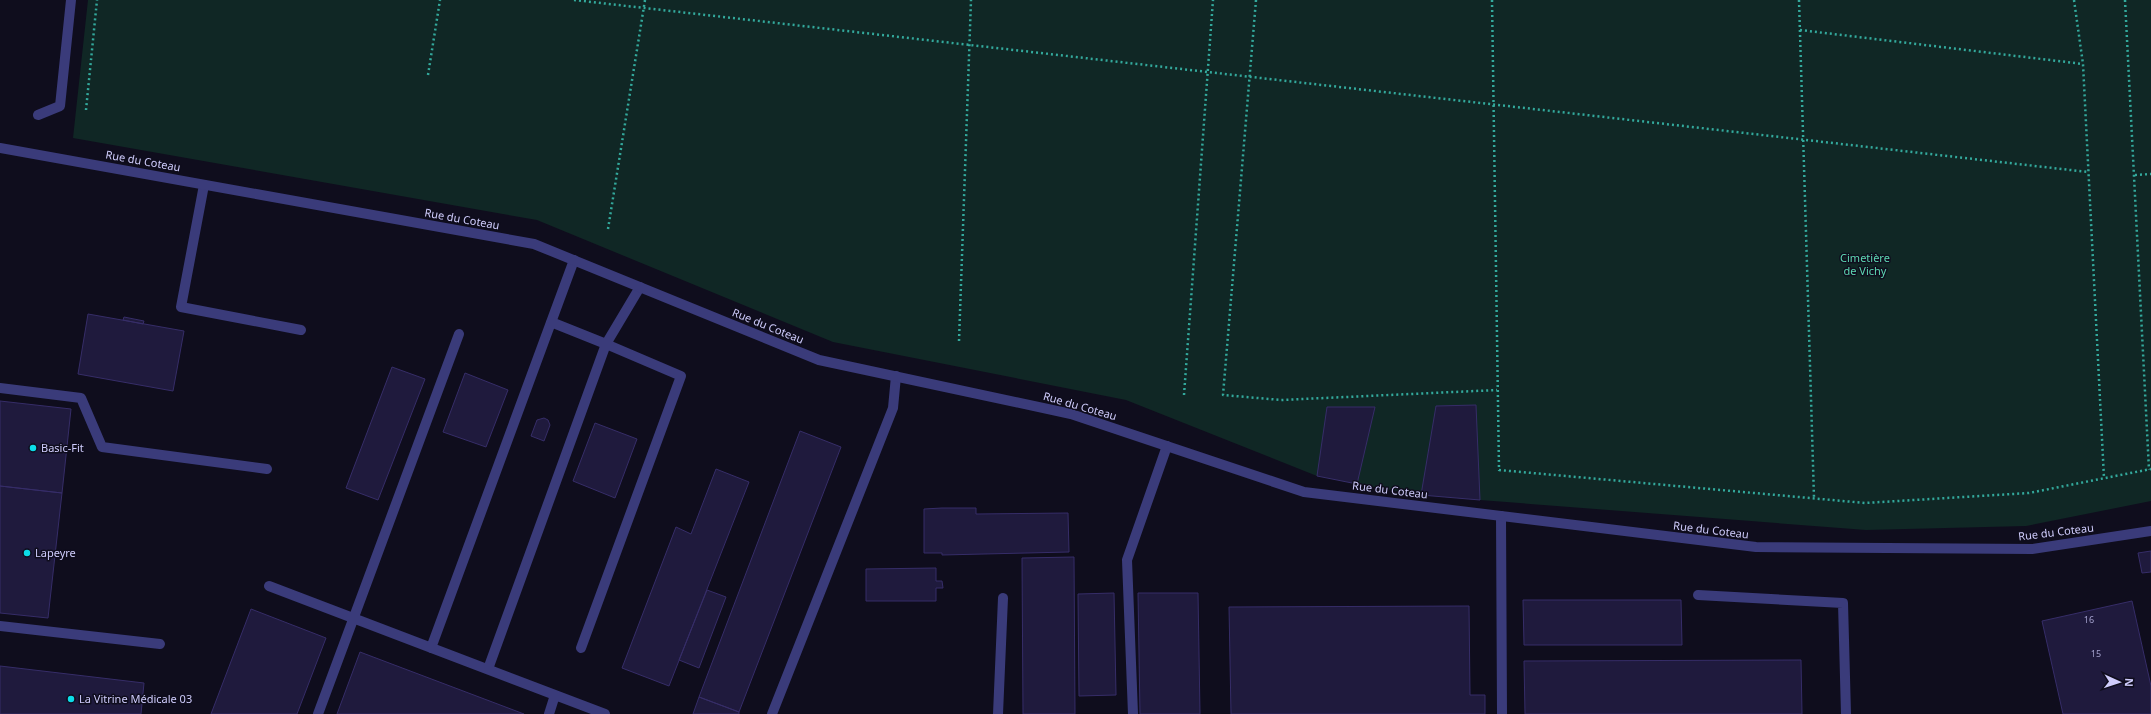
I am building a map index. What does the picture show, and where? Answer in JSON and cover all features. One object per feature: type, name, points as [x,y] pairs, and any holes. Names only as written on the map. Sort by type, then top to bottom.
[{"type":"street","points":[[38,115],[60,106],[71,0]]},
{"type":"street","name":"Rue du Coteau","points":[[0,148],[534,244],[819,360],[1071,414],[1304,492],[1756,547],[2032,549],[2151,531]]},
{"type":"street","points":[[204,185],[181,307],[301,330]]},
{"type":"street","points":[[431,648],[574,260]]},
{"type":"street","points":[[488,670],[606,344],[640,287]]},
{"type":"street","points":[[551,322],[681,376],[581,648]]},
{"type":"street","points":[[318,714],[459,334]]},
{"type":"street","points":[[772,714],[893,408],[896,376]]},
{"type":"street","points":[[0,388],[81,398],[102,447],[267,469]]},
{"type":"street","points":[[1133,714],[1127,560],[1167,446]]},
{"type":"street","points":[[1501,516],[1502,714]]},
{"type":"street","points":[[269,586],[605,714]]},
{"type":"street","points":[[1698,595],[1843,603],[1846,714]]},
{"type":"street","points":[[998,714],[1003,598]]},
{"type":"street","points":[[0,626],[160,644]]},
{"type":"street","points":[[549,714],[555,695]]},
{"type":"path","points":[[86,110],[97,0]]},
{"type":"path","points":[[428,75],[440,0]]},
{"type":"path","points":[[574,0],[2088,172]]},
{"type":"path","points":[[608,229],[645,0]]},
{"type":"path","points":[[959,341],[971,0]]},
{"type":"path","points":[[1184,395],[1213,0]]},
{"type":"path","points":[[1256,0],[1223,395],[1281,400],[1498,390]]},
{"type":"path","points":[[1492,0],[1499,470],[1865,503],[2029,493],[2150,469],[2125,0]]},
{"type":"path","points":[[1799,0],[1814,498]]},
{"type":"path","points":[[2074,0],[2083,64],[2104,479]]},
{"type":"path","points":[[1800,30],[2083,64]]},
{"type":"path","points":[[2135,175],[2151,174]]},
{"type":"green space","name":"Cimetière de Vichy","points":[[88,0],[2151,0],[2151,501],[2026,526],[1866,530],[1421,495],[1317,476],[1126,400],[833,342],[537,220],[73,138]]},
{"type":"building","points":[[88,314],[184,331],[173,391],[78,374]]},
{"type":"building","points":[[124,317],[144,321],[143,324],[123,320]]},
{"type":"building","points":[[392,367],[425,379],[378,500],[346,488]]},
{"type":"building","points":[[465,373],[508,390],[486,447],[443,432]]},
{"type":"building","name":"Basic-Fit","points":[[0,401],[71,409],[62,493],[0,486]]},
{"type":"building","points":[[1476,405],[1480,500],[1421,495],[1436,406]]},
{"type":"building","points":[[1327,407],[1375,407],[1357,484],[1317,476]]},
{"type":"building","points":[[544,418],[548,420],[550,425],[544,441],[531,436],[537,420]]},
{"type":"building","points":[[595,423],[637,439],[615,498],[573,481]]},
{"type":"building","points":[[800,431],[841,447],[739,712],[699,697]]},
{"type":"building","points":[[716,469],[749,482],[669,686],[622,668],[676,527],[691,534]]},
{"type":"building","name":"Lapeyre","points":[[0,486],[62,493],[48,618],[0,613]]},
{"type":"building","points":[[976,508],[976,514],[1068,513],[1069,552],[942,555],[942,553],[924,553],[924,509]]},
{"type":"building","points":[[2151,551],[2151,572],[2142,573],[2138,553]]},
{"type":"building","points":[[1074,557],[1075,714],[1023,714],[1022,558]]},
{"type":"building","points":[[936,568],[936,581],[942,581],[943,588],[936,588],[936,601],[866,601],[866,569]]},
{"type":"building","points":[[707,590],[726,597],[699,668],[679,660]]},
{"type":"building","points":[[1114,593],[1116,695],[1079,696],[1078,594]]},
{"type":"building","points":[[1138,593],[1198,593],[1200,714],[1140,714]]},
{"type":"building","points":[[1523,600],[1681,600],[1682,645],[1524,645]]},
{"type":"building","points":[[2132,601],[2151,686],[2151,714],[2063,714],[2042,621]]},
{"type":"building","points":[[1469,606],[1470,695],[1485,695],[1485,714],[1231,714],[1229,607]]},
{"type":"building","points":[[251,609],[326,638],[297,714],[211,714]]},
{"type":"building","points":[[360,652],[524,714],[337,714]]},
{"type":"building","points":[[1801,660],[1802,714],[1525,714],[1524,661]]},
{"type":"building","name":"La Vitrine Médicale 03","points":[[0,666],[144,683],[141,714],[0,714]]},
{"type":"building","points":[[699,697],[739,712],[739,714],[693,714]]},
{"type":"place","name":"Basic-Fit","points":[[33,448]]},
{"type":"place","name":"Lapeyre","points":[[27,553]]},
{"type":"place","name":"La Vitrine Médicale 03","points":[[71,699]]}]
